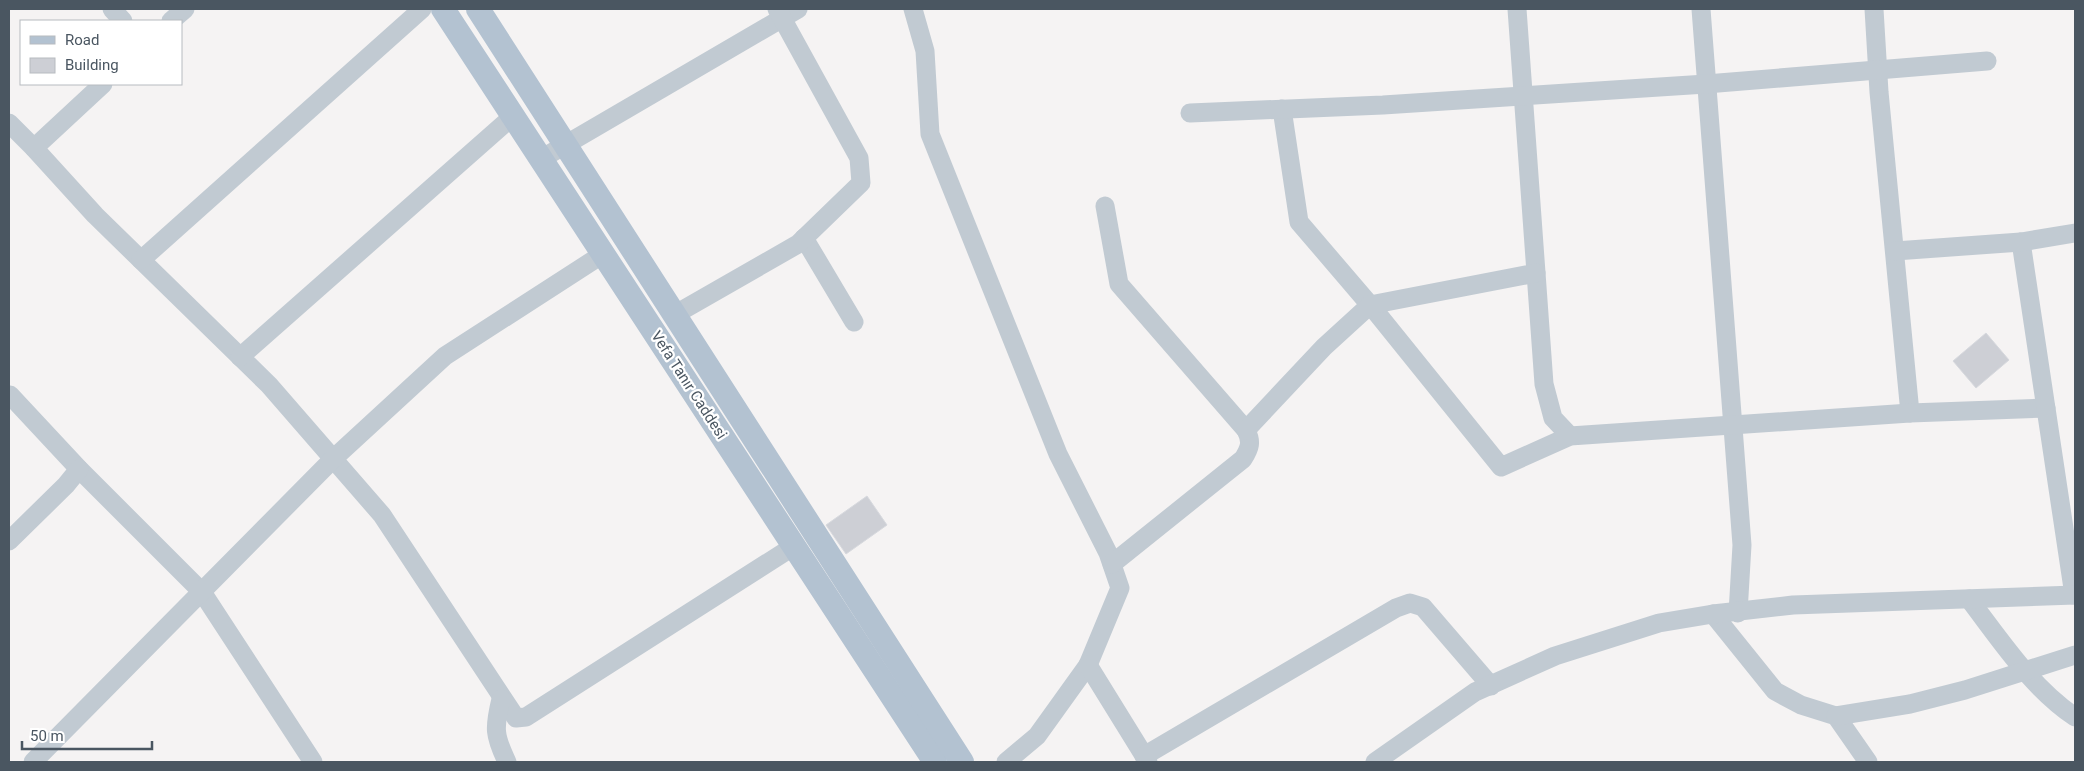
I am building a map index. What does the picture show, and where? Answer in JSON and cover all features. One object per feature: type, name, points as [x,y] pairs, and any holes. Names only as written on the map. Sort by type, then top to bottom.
[{"type":"main road","name":"Vefa Tanır Caddesi","points":[[443,9],[934,762]]},
{"type":"main road","name":"Vefa Tanır Caddesi","points":[[478,9],[962,762]]},
{"type":"street","points":[[112,9],[122,20]]},
{"type":"street","points":[[172,20],[185,9]]},
{"type":"street","points":[[141,260],[422,9]]},
{"type":"street","points":[[913,9],[925,51],[930,134],[1058,454],[1108,553],[1120,588],[1088,665],[1037,736],[1006,762]]},
{"type":"street","points":[[1517,9],[1544,384],[1553,418],[1570,436]]},
{"type":"street","points":[[1701,9],[1742,545],[1738,613]]},
{"type":"street","points":[[1874,9],[1910,413]]},
{"type":"street","points":[[541,159],[786,12],[859,158],[861,183],[798,244],[674,315]]},
{"type":"street","points":[[1190,113],[1383,105],[1523,96],[1706,84],[1987,61]]},
{"type":"street","points":[[34,148],[103,85]]},
{"type":"street","points":[[1282,109],[1299,222],[1370,305],[1501,467],[1570,436],[1910,413],[2046,408]]},
{"type":"street","points":[[240,357],[513,116]]},
{"type":"street","points":[[9,123],[95,215],[269,385],[382,515],[501,699],[516,718],[526,717],[794,546]]},
{"type":"street","points":[[1105,206],[1119,284],[1246,430],[1251,439],[1250,448],[1243,459],[1112,564]]},
{"type":"street","points":[[1895,251],[2021,242],[2075,233]]},
{"type":"street","points":[[804,238],[854,322]]},
{"type":"street","points":[[1374,762],[1475,692],[1556,656],[1649,626],[1713,614],[1738,613],[1793,605],[2075,595],[2021,242]]},
{"type":"street","points":[[33,762],[333,458],[444,356],[603,254]]},
{"type":"street","points":[[1246,430],[1324,347],[1370,305],[1536,273]]},
{"type":"street","points":[[10,395],[79,469],[202,592],[313,762]]},
{"type":"street","points":[[9,541],[66,485],[79,469]]},
{"type":"street","points":[[1969,599],[2025,671],[2058,705],[2075,717]]},
{"type":"street","points":[[1088,665],[1146,759],[1396,608],[1410,603],[1423,607],[1490,686]]},
{"type":"street","points":[[1713,614],[1775,690],[1801,705],[1836,716],[1910,704],[1965,690],[2075,655]]},
{"type":"street","points":[[501,699],[495,726],[501,749],[507,762]]},
{"type":"street","points":[[1836,716],[1868,762]]},
{"type":"building","points":[[1986,333],[2009,360],[1976,388],[1953,361]]},
{"type":"building","points":[[867,496],[887,525],[846,554],[826,525]]}]
